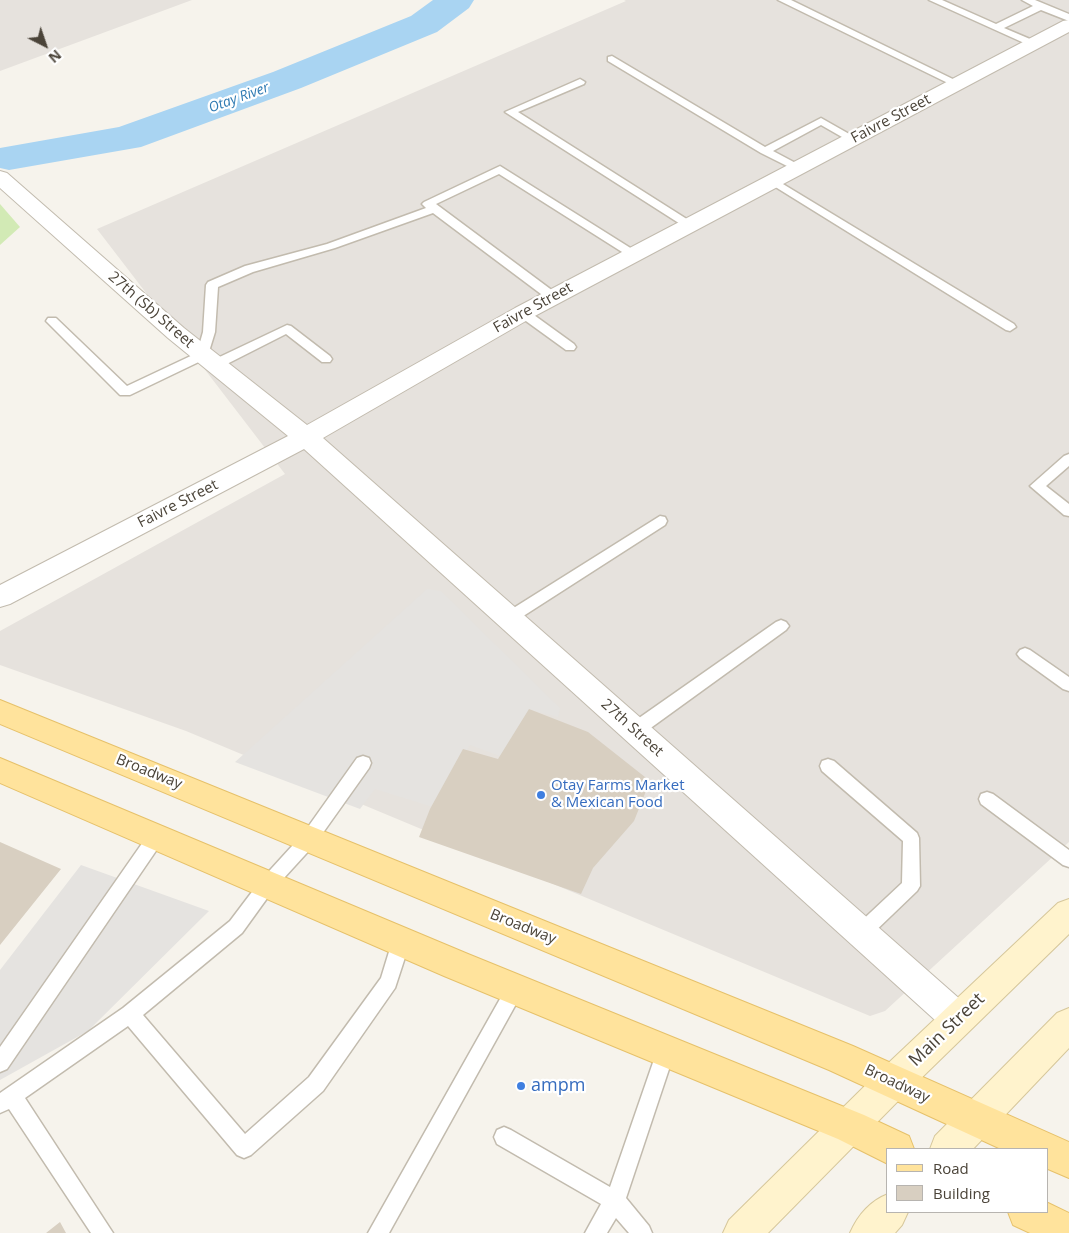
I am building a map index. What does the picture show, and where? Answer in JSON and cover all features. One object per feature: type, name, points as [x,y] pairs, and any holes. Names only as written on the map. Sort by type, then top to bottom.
[{"type":"main road","name":"Broadway","points":[[0,712],[894,1081],[976,1121],[1041,1148]]},
{"type":"main road","points":[[0,770],[401,942],[851,1127],[894,1148]]},
{"type":"main road","name":"Main Street","points":[[742,1233],[851,1127],[894,1081],[1069,913]]},
{"type":"main road","points":[[949,1148],[1069,1024]]},
{"type":"main road","points":[[1049,1151],[1069,1160]]},
{"type":"main road","points":[[870,1233],[888,1213]]},
{"type":"main road","points":[[1028,1213],[1069,1232]]},
{"type":"street","name":"Faivre Street","points":[[0,597],[306,437],[523,313],[1069,25]]},
{"type":"street","name":"27th (Sb) Street","points":[[0,177],[208,360],[306,437]]},
{"type":"street","name":"27th Street","points":[[306,437],[958,1019]]},
{"type":"lane","points":[[783,0],[958,84]]},
{"type":"lane","points":[[934,0],[1034,44]]},
{"type":"lane","points":[[1026,0],[1069,18]]},
{"type":"lane","points":[[996,28],[1041,6]]},
{"type":"lane","points":[[612,59],[764,151],[799,168]]},
{"type":"lane","points":[[580,82],[510,112],[689,225]]},
{"type":"lane","points":[[764,151],[821,121],[854,139]]},
{"type":"lane","points":[[553,297],[428,204],[500,168],[634,254]]},
{"type":"lane","points":[[774,181],[1010,327]]},
{"type":"lane","points":[[208,360],[212,285],[249,269],[331,246],[435,209]]},
{"type":"lane","points":[[523,313],[570,347]]},
{"type":"lane","points":[[52,321],[125,392],[286,329],[326,359]]},
{"type":"lane","points":[[1069,459],[1037,486],[1069,510]]},
{"type":"lane","points":[[509,618],[660,521]]},
{"type":"lane","points":[[634,730],[781,626]]},
{"type":"lane","points":[[1026,654],[1069,685]]},
{"type":"lane","points":[[103,1233],[6,1100],[130,1014],[236,927],[267,885],[309,839],[362,763]]},
{"type":"lane","points":[[828,766],[911,838],[911,886],[861,933]]},
{"type":"lane","points":[[987,799],[1069,860]]},
{"type":"lane","points":[[0,1063],[156,837]]},
{"type":"lane","points":[[130,1014],[244,1148],[316,1084],[389,982],[401,942]]},
{"type":"lane","points":[[378,1233],[514,989]]},
{"type":"lane","points":[[596,1233],[615,1201],[666,1051]]},
{"type":"lane","points":[[504,1137],[615,1201],[642,1233]]},
{"type":"shaded area","points":[[0,0],[192,0],[0,71]]},
{"type":"shaded area","points":[[624,0],[1069,0],[1069,842],[885,1011],[870,1016],[186,731],[0,665],[0,631],[285,474],[97,229],[626,1]]},
{"type":"shaded area","points":[[427,589],[441,591],[560,708],[558,717],[531,710],[502,757],[470,745],[433,807],[375,789],[360,809],[235,762]]},
{"type":"shaded area","points":[[81,865],[209,911],[88,1031],[0,1080],[0,970]]},
{"type":"green space","points":[[0,204],[20,227],[0,245]]},
{"type":"building","name":"Otay Farms Market & Mexican Food","points":[[529,709],[588,732],[650,781],[634,821],[593,868],[581,894],[419,837],[430,809],[463,749],[498,759]]},
{"type":"building","points":[[0,842],[61,869],[0,945]]},
{"type":"building","points":[[60,1222],[66,1233],[46,1233]]},
{"type":"waterway","name":"Otay River","points":[[9,158],[127,138],[287,80],[424,24],[456,0]]},
{"type":"place","name":"Otay Farms Market & Mexican Food","points":[[541,795]]},
{"type":"place","name":"ampm","points":[[521,1086]]}]
